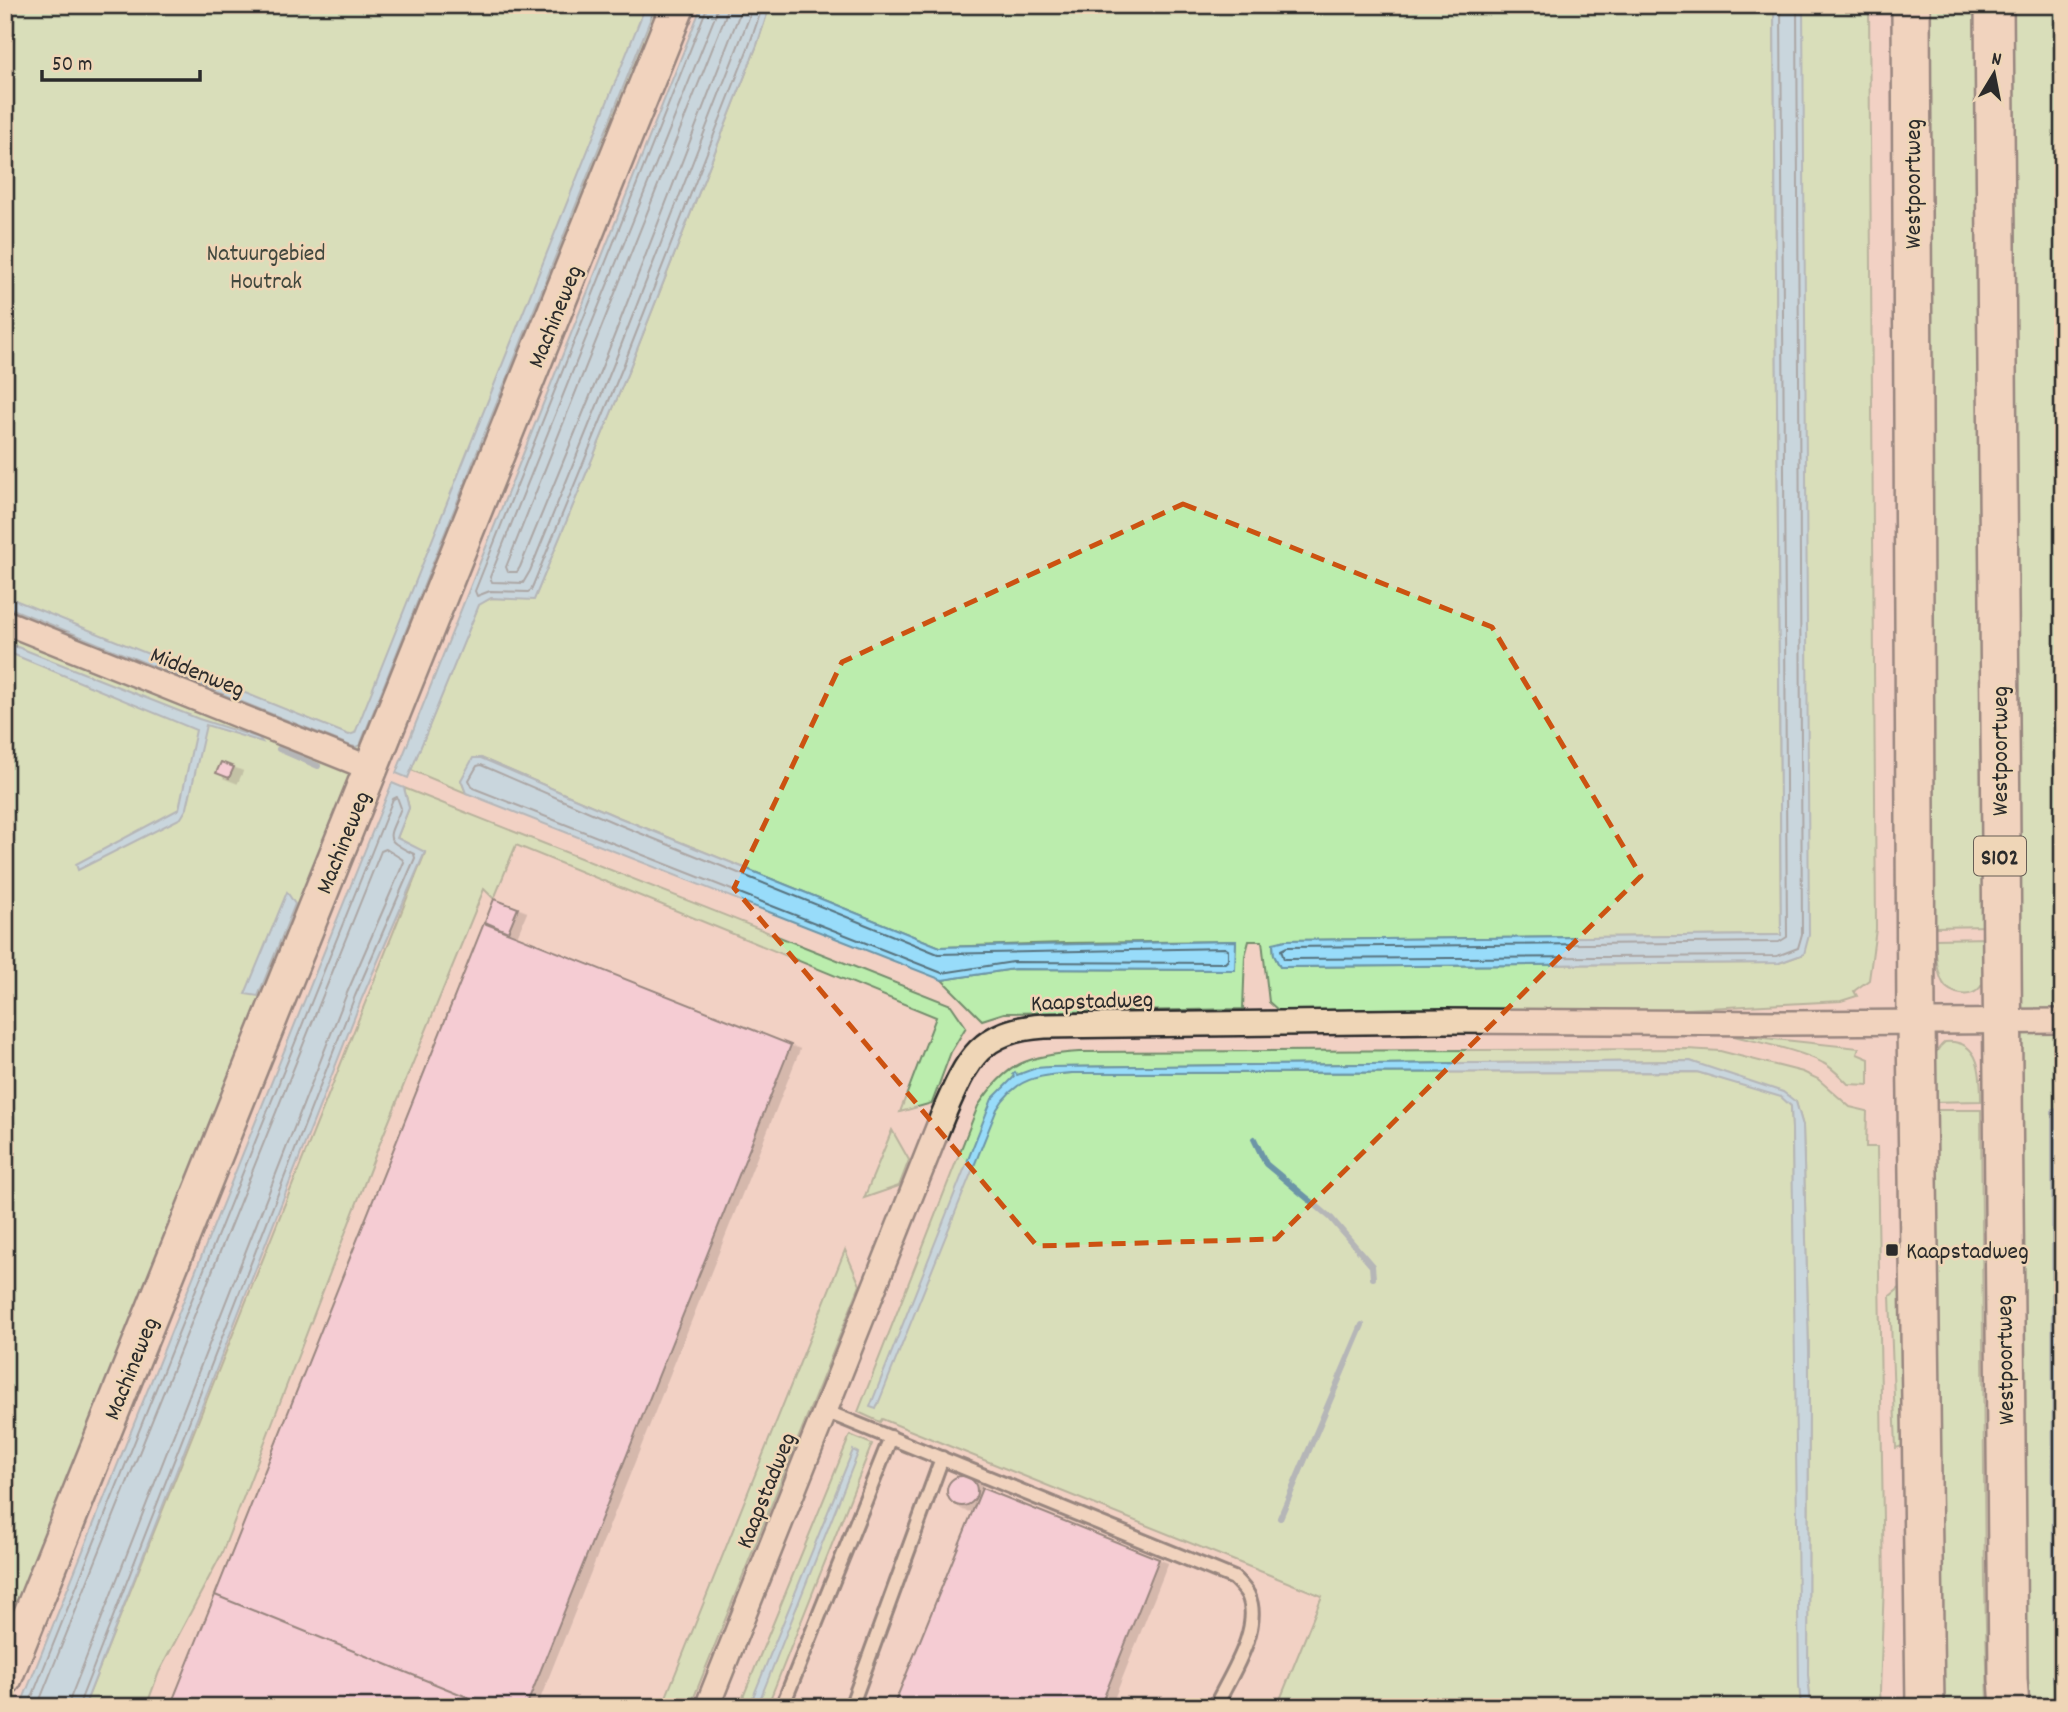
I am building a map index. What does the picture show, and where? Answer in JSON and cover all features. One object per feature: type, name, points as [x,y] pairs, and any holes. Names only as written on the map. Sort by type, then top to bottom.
[{"type":"main road","name":"Westpoortweg","points":[[1910,5],[1899,1022],[1925,1707]]},
{"type":"main road","name":"Westpoortweg","points":[[1994,5],[2001,1022],[2010,1707]]},
{"type":"street","name":"Machineweg","points":[[5,1678],[678,5]]},
{"type":"street","name":"Middenweg","points":[[5,622],[372,769]]},
{"type":"street","name":"Kaapstadweg","points":[[707,1707],[943,1115],[961,1073],[972,1057],[989,1042],[1014,1030],[1045,1026],[1444,1021],[1788,1024],[2063,1021]]},
{"type":"lane","points":[[825,1410],[1234,1578],[1247,1594],[1253,1614],[1250,1634],[1215,1707]]},
{"type":"lane","points":[[782,1707],[891,1437]]},
{"type":"lane","points":[[851,1707],[942,1458]]},
{"type":"highlighted area","points":[[1183,504],[1492,627],[1641,876],[1276,1239],[1037,1246],[734,888],[842,662]]},
{"type":"green space","name":"Natuurgebied Houtrak","points":[[5,5],[669,5],[365,756],[5,616]]},
{"type":"green space","points":[[770,5],[1774,5],[1781,935],[1286,940],[1273,944],[1274,955],[1280,967],[1779,963],[1804,954],[1801,5],[1869,5],[1876,929],[1869,980],[1854,991],[1857,996],[1841,1001],[1670,1010],[1279,1011],[1269,1002],[1262,941],[1249,941],[1245,956],[1243,1009],[1004,1013],[982,1020],[942,980],[1014,969],[1234,970],[1236,941],[940,947],[618,817],[481,758],[461,780],[466,793],[411,770],[479,604],[491,598],[534,599],[628,372],[757,45]]},
{"type":"green space","points":[[1920,5],[1983,5],[1990,926],[1935,927],[1933,785],[1924,690]]},
{"type":"green space","points":[[2010,5],[2063,5],[2063,1707],[2019,1707],[2014,1588],[2023,1166]]},
{"type":"green space","points":[[5,629],[355,773],[323,841],[5,1656]]},
{"type":"green space","points":[[404,788],[951,1005],[966,1027],[951,1052],[932,1103],[900,1112],[936,1017],[516,845],[494,899],[484,889],[378,1148],[222,1553],[159,1672],[146,1707],[84,1707],[425,853],[397,838],[409,808]]},
{"type":"green space","points":[[1990,938],[1986,975],[1978,990],[1971,994],[1961,994],[1946,987],[1939,972],[1935,939]]},
{"type":"green space","points":[[1727,1034],[1859,1048],[1857,1054],[1869,1059],[1869,1085],[1848,1084],[1827,1065],[1813,1058]]},
{"type":"green space","points":[[1945,1042],[1966,1046],[1972,1052],[1979,1070],[1981,1101],[1926,1102],[1932,1061],[1939,1047]]},
{"type":"green space","points":[[1720,1051],[1803,1072],[1818,1079],[1850,1107],[1867,1111],[1866,1147],[1877,1147],[1884,1584],[1881,1707],[1811,1707],[1808,1675],[1809,1352],[1803,1126],[1796,1102],[1782,1097],[1791,1106],[1792,1129],[1801,1707],[1277,1707],[1322,1596],[882,1419],[880,1422],[858,1412],[978,1106],[999,1080],[1020,1064],[1045,1056],[1079,1052]],"holes":[[[1690,1061],[1776,1094],[1697,1072],[1045,1075],[1054,1067]]]},
{"type":"green space","points":[[1926,1110],[1981,1110],[1988,1707],[1931,1707]]},
{"type":"green space","points":[[892,1130],[909,1160],[899,1186],[864,1198]]},
{"type":"green space","points":[[845,1250],[860,1285],[690,1707],[662,1707]]},
{"type":"green space","points":[[1902,1286],[1909,1444],[1896,1448],[1890,1296]]},
{"type":"green space","points":[[850,1435],[872,1444],[767,1707],[739,1707]]},
{"type":"water","points":[[646,5],[656,5],[360,745],[351,746],[5,606],[5,596],[349,735],[355,733]]},
{"type":"water","points":[[702,5],[770,5],[757,45],[628,372],[534,600],[491,598],[479,605],[408,778],[396,773]]},
{"type":"water","points":[[1774,5],[1803,5],[1809,935],[1804,954],[1779,963],[1280,967],[1274,955],[1273,943],[1286,940],[1781,935]]},
{"type":"water","points":[[5,642],[199,719],[259,738],[262,742],[206,725],[187,808],[181,818],[78,870],[76,864],[179,809],[196,730],[5,651]]},
{"type":"water","points":[[473,758],[481,758],[618,817],[940,947],[1236,941],[1235,970],[1014,969],[942,980],[466,793],[461,780]]},
{"type":"water","points":[[392,783],[404,788],[409,808],[397,838],[425,852],[362,998],[84,1707],[20,1707]]},
{"type":"water","points":[[287,892],[295,904],[258,996],[245,994]]},
{"type":"water","points":[[1690,1061],[1783,1092],[1796,1102],[1803,1126],[1809,1352],[1808,1675],[1811,1707],[1801,1707],[1799,1684],[1792,1129],[1791,1106],[1781,1097],[1697,1072],[1072,1073],[1029,1080],[1012,1091],[997,1109],[876,1409],[870,1407],[992,1099],[1014,1077],[1015,1072],[1017,1075],[1036,1068],[1049,1067]]},
{"type":"water","points":[[2052,1109],[2055,1109],[2056,1117],[2060,1337],[2062,1707],[2056,1707],[2053,1676]]},
{"type":"water","points":[[853,1450],[858,1453],[757,1707],[749,1707]]},
{"type":"building","points":[[221,762],[234,767],[229,778],[216,773]]},
{"type":"building","points":[[494,899],[518,908],[508,932],[485,922]]},
{"type":"building","points":[[484,923],[791,1045],[526,1707],[492,1707],[215,1595]]},
{"type":"building","points":[[962,1476],[973,1480],[977,1491],[973,1502],[962,1506],[951,1502],[947,1491],[951,1480]]},
{"type":"building","points":[[982,1488],[1159,1559],[1100,1707],[893,1707]]},
{"type":"building","points":[[215,1595],[492,1707],[170,1707]]},
{"type":"waterway","points":[[279,749],[318,766]]},
{"type":"waterway","points":[[1254,1139],[1266,1164],[1331,1218],[1372,1266],[1373,1278]]},
{"type":"waterway","points":[[1280,1518],[1362,1325]]},
{"type":"place","name":"Kaapstadweg","points":[[1892,1250]]}]
